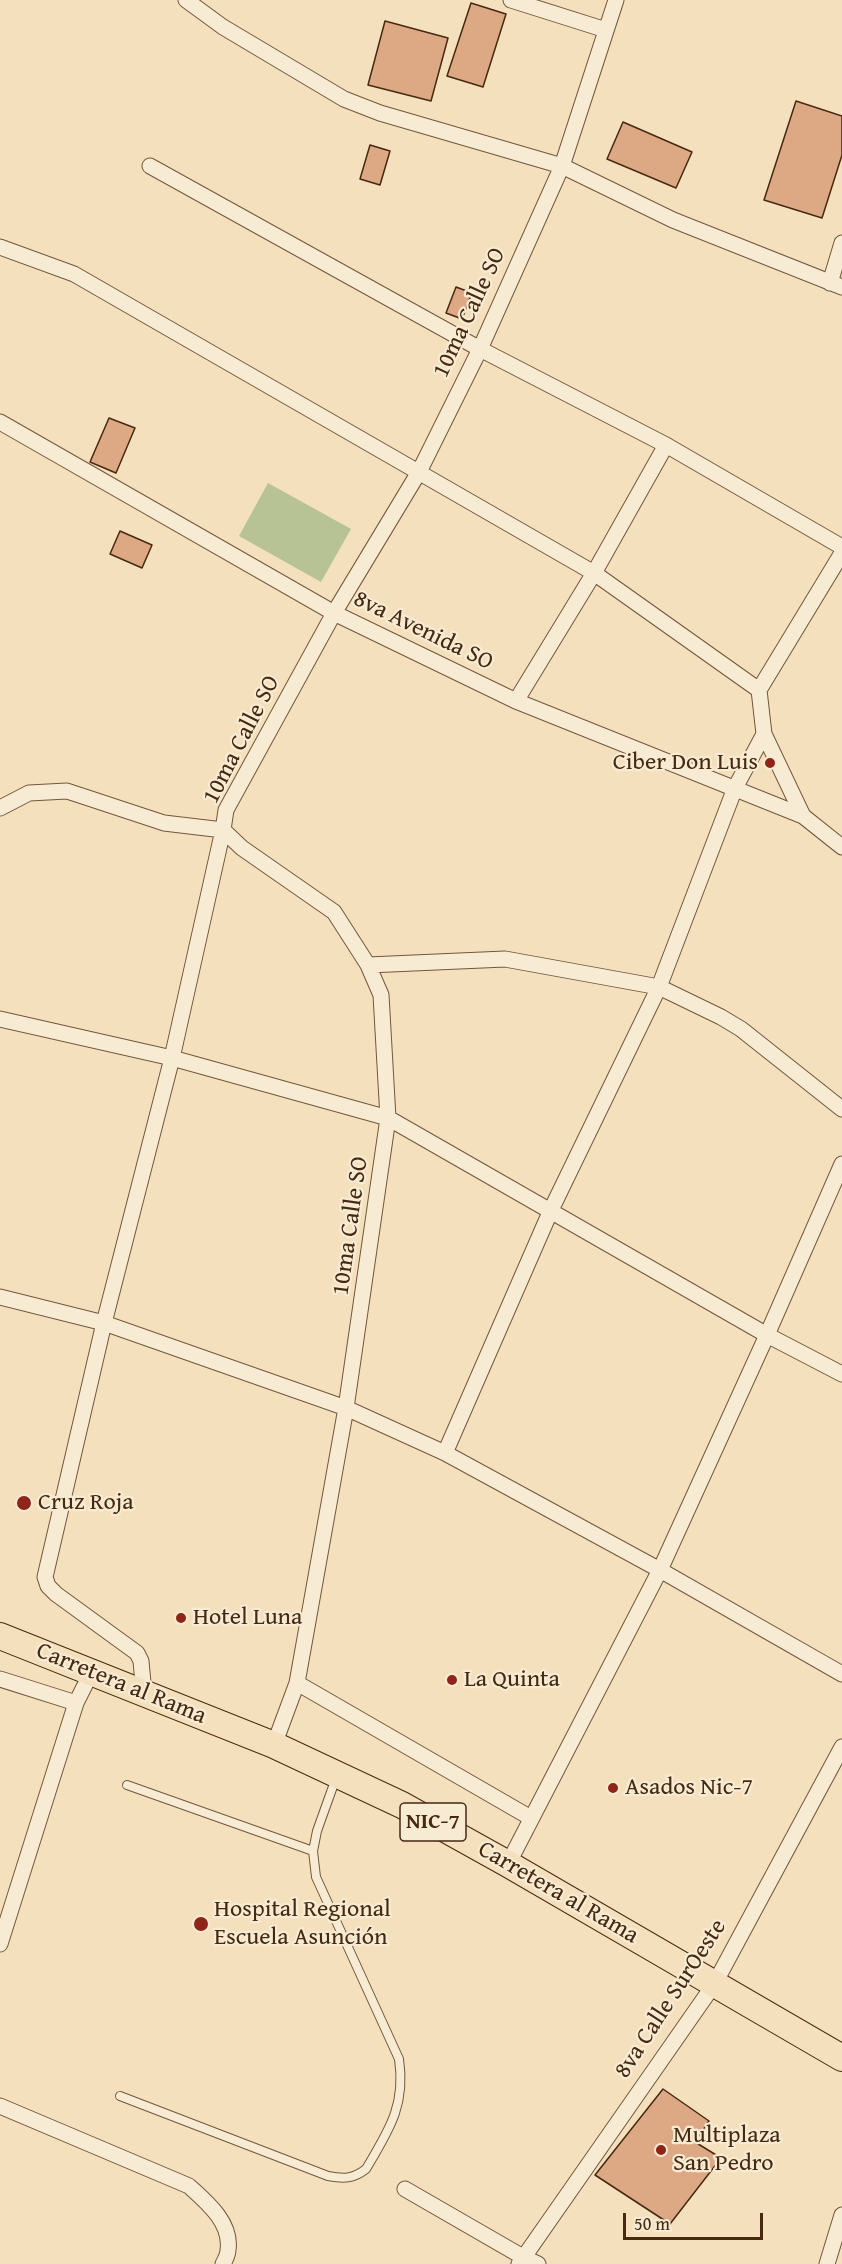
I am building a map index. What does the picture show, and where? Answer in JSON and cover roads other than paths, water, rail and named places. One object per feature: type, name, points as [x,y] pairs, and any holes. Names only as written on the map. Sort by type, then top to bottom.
[{"type":"highway","name":"Carretera al Rama","points":[[0,1636],[274,1745],[402,1805],[842,2058]]},
{"type":"street","points":[[511,0],[606,30]]},
{"type":"street","name":"10ma Calle SO","points":[[274,1745],[297,1683],[346,1408],[388,1118],[381,995],[368,965],[334,912],[242,848],[224,830],[226,810],[334,613],[419,472],[480,349],[562,166],[616,0]]},
{"type":"street","points":[[189,1],[223,27],[344,99],[380,113],[562,166],[673,220],[836,285],[842,243]]},
{"type":"street","points":[[150,166],[480,349],[666,446],[842,547]]},
{"type":"street","points":[[0,247],[74,274],[594,573],[759,690]]},
{"type":"street","name":"8va Avenida SO","points":[[0,422],[334,613],[516,701],[803,816],[842,847]]},
{"type":"street","points":[[516,701],[594,573],[666,446]]},
{"type":"street","points":[[803,816],[764,734],[759,690],[842,553]]},
{"type":"street","points":[[445,1453],[551,1210],[659,987],[735,788],[764,734]]},
{"type":"street","points":[[0,808],[29,793],[67,791],[164,824],[224,830],[172,1058],[104,1323],[45,1577],[48,1586],[56,1594],[137,1653],[141,1660],[144,1694]]},
{"type":"street","points":[[368,965],[506,959],[659,987],[741,1029],[842,1109]]},
{"type":"street","points":[[0,1019],[172,1058],[388,1118],[767,1335],[842,1374]]},
{"type":"street","points":[[508,1864],[660,1570],[842,1164]]},
{"type":"street","points":[[0,1297],[104,1323],[346,1408],[445,1453],[660,1570],[842,1674]]},
{"type":"street","points":[[0,1944],[4,1916],[75,1703],[92,1671]]},
{"type":"street","points":[[0,1679],[75,1703]]},
{"type":"street","points":[[297,1683],[531,1818]]},
{"type":"street","name":"8va Calle SurOeste","points":[[521,2261],[715,1983],[842,1747]]},
{"type":"street","points":[[0,2106],[189,2186],[213,2207],[225,2229],[229,2250],[223,2264]]},
{"type":"street","points":[[405,2189],[521,2261],[538,2264]]},
{"type":"street","points":[[827,2264],[842,2215]]},
{"type":"lane","points":[[120,2096],[328,2176],[347,2179],[358,2176],[366,2169],[398,2109],[402,2079],[399,2059],[315,1877],[313,1851],[322,1814],[337,1775]]},
{"type":"lane","points":[[127,1785],[313,1851]]},
{"type":"place","name":"Ciber Don Luis","points":[[770,763]]},
{"type":"place","name":"Cruz Roja","points":[[24,1503]]},
{"type":"place","name":"Hotel Luna","points":[[181,1618]]},
{"type":"place","name":"La Quinta","points":[[452,1680]]},
{"type":"place","name":"Asados Nic-7","points":[[613,1788]]},
{"type":"place","name":"Hospital Regional Escuela Asunción","points":[[201,1924]]},
{"type":"place","name":"Multiplaza San Pedro","points":[[661,2150]]}]
